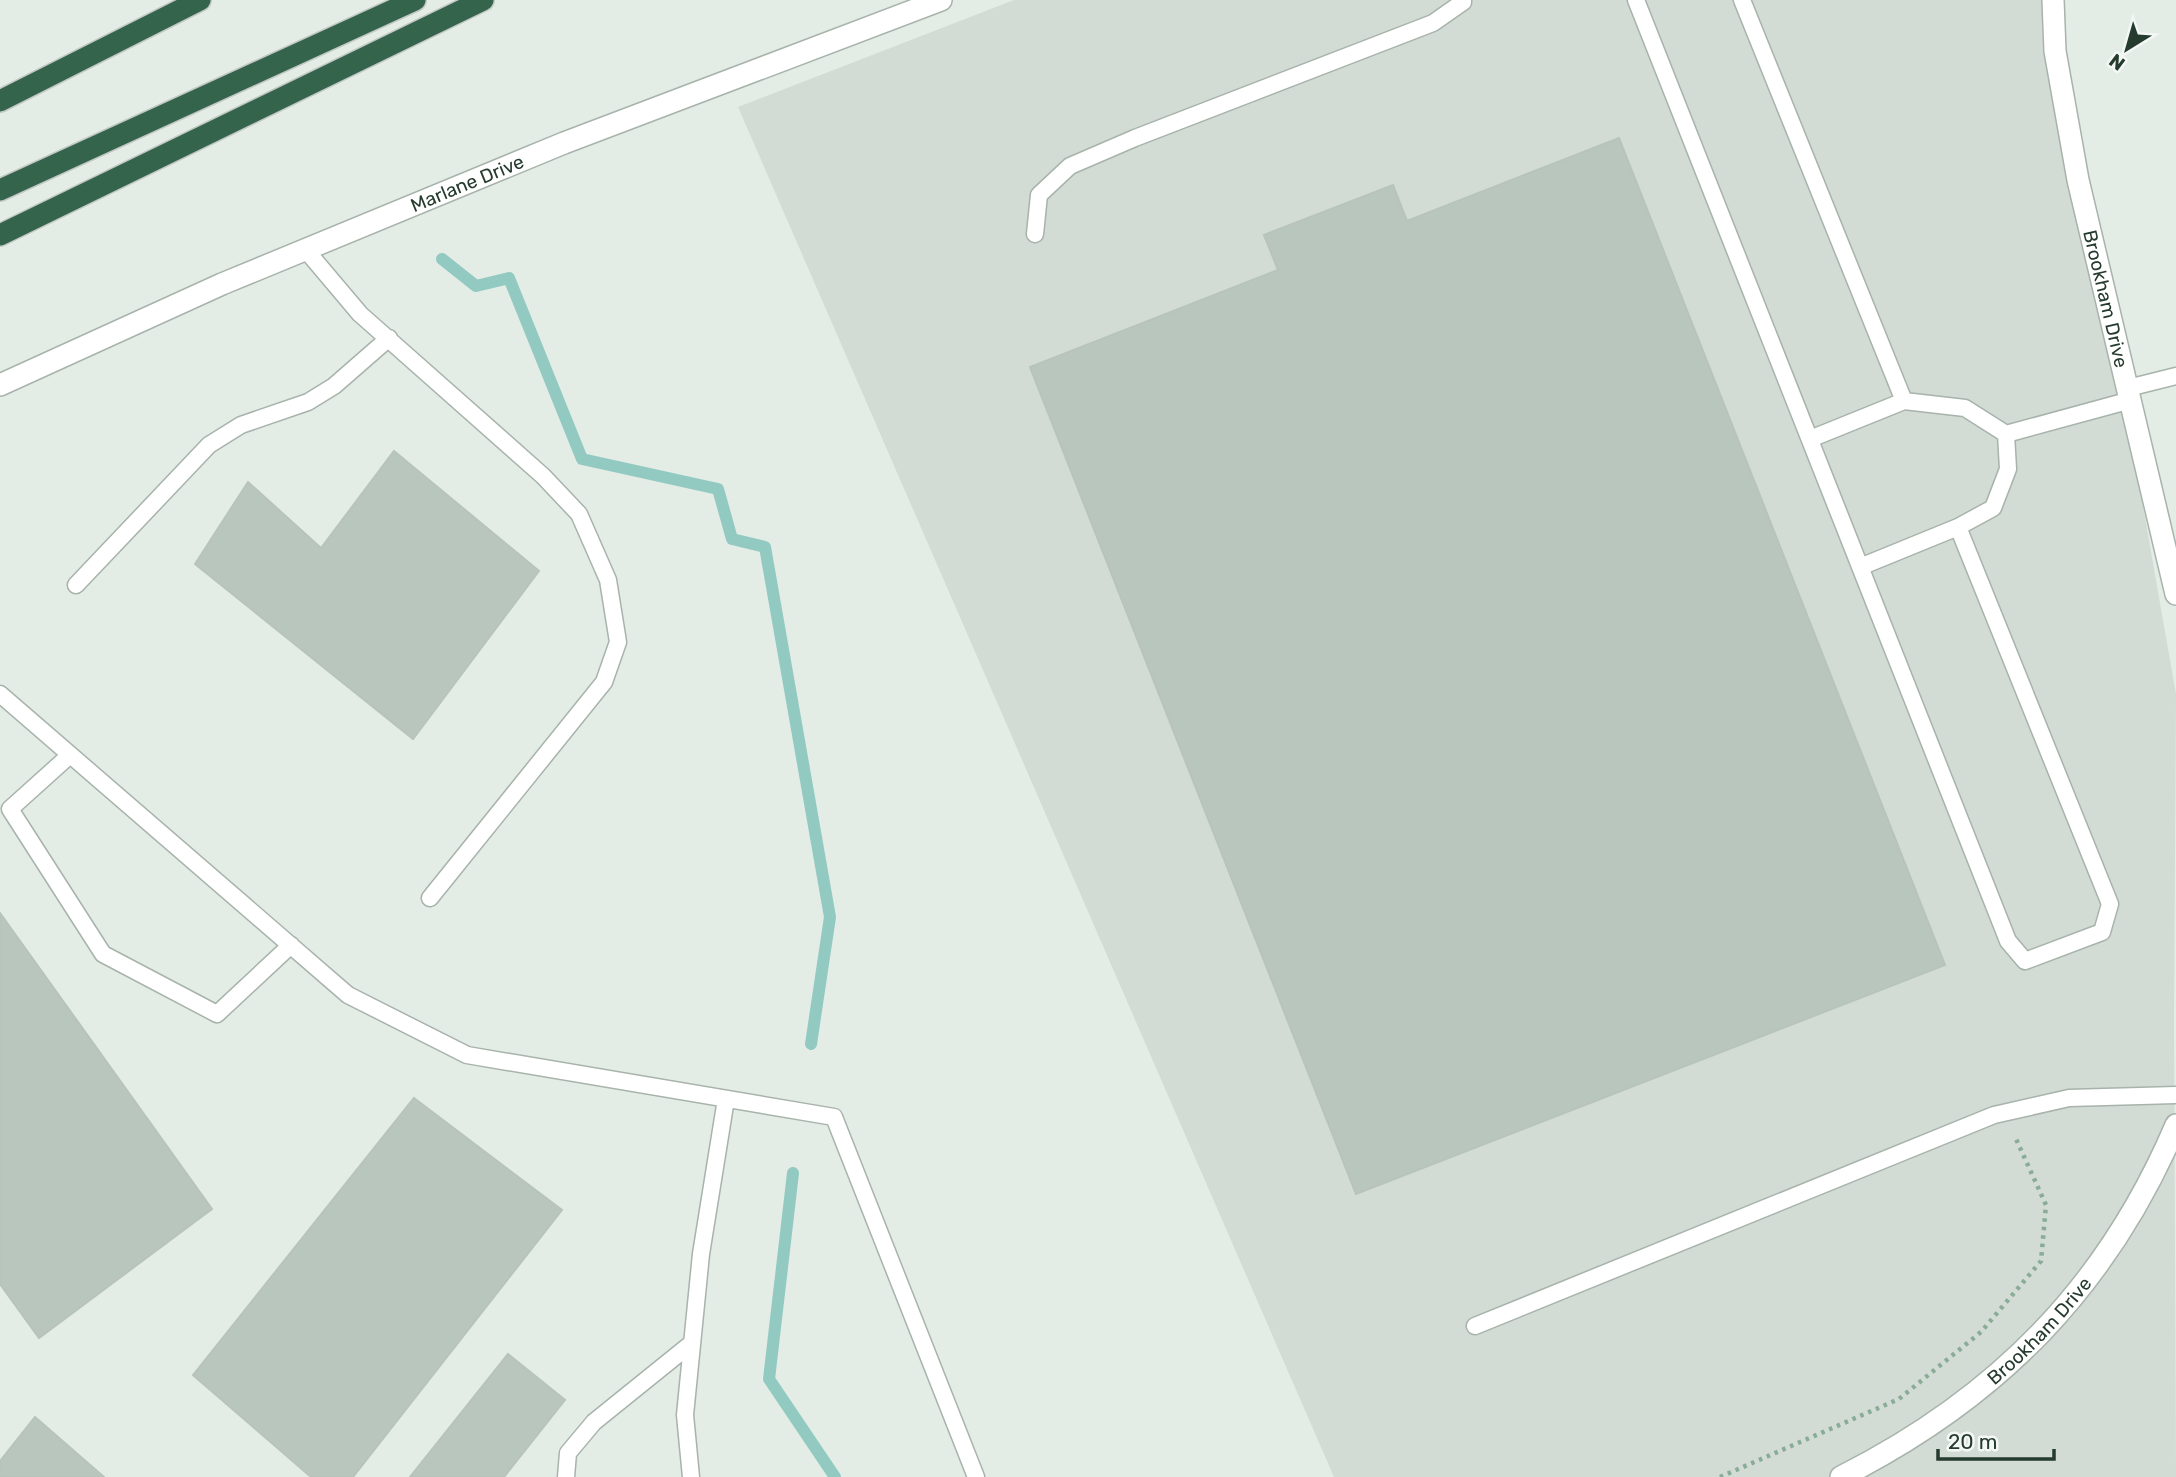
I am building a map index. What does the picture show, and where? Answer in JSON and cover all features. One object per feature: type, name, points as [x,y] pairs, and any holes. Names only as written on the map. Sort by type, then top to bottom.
[{"type":"highway","points":[[0,101],[200,0]]},
{"type":"highway","points":[[0,190],[415,0]]},
{"type":"highway","points":[[0,235],[483,0]]},
{"type":"street","name":"Marlane Drive","points":[[0,385],[110,334],[564,143],[941,0]]},
{"type":"street","name":"Brookham Drive","points":[[2053,0],[2055,51],[2078,180],[2176,594]]},
{"type":"street","name":"Brookham Drive","points":[[1841,1477],[1883,1456],[1931,1426],[1974,1394],[2021,1354],[2065,1308],[2105,1256],[2133,1212],[2162,1159],[2176,1125]]},
{"type":"lane","points":[[1636,0],[2008,941],[2025,961],[2102,932],[2110,904],[1958,527]]},
{"type":"lane","points":[[1742,0],[1905,401]]},
{"type":"lane","points":[[1035,234],[1039,195],[1070,166],[1135,138],[1433,23],[1466,1]]},
{"type":"lane","points":[[306,250],[360,314],[543,476],[579,514],[608,580],[618,642],[604,682],[430,898]]},
{"type":"lane","points":[[76,585],[209,445],[241,425],[308,402],[334,386],[388,338]]},
{"type":"lane","points":[[2006,434],[2176,376]]},
{"type":"lane","points":[[1810,439],[1905,401],[1965,408],[2006,434]]},
{"type":"lane","points":[[1860,567],[1958,527],[1993,508],[2008,470],[2006,434]]},
{"type":"lane","points":[[0,694],[348,995],[467,1055],[834,1117],[976,1477]]},
{"type":"lane","points":[[70,755],[10,809],[103,954],[217,1014],[291,945]]},
{"type":"lane","points":[[1475,1326],[2004,1113],[2069,1098],[2176,1096]]},
{"type":"lane","points":[[691,1477],[685,1415],[701,1254],[726,1099]]},
{"type":"lane","points":[[566,1477],[568,1453],[594,1422],[692,1343]]},
{"type":"path","points":[[1720,1477],[1899,1399],[1981,1332],[2041,1261],[2046,1205],[2004,1113]]},
{"type":"shaded area","points":[[1014,0],[2054,0],[2176,694],[2176,1477],[1334,1477],[738,107]]},
{"type":"building","points":[[1619,138],[1945,965],[1356,1194],[1030,367],[1278,270],[1264,235],[1393,185],[1407,221]]},
{"type":"building","points":[[394,451],[539,571],[413,739],[195,564],[248,482],[321,548]]},
{"type":"building","points":[[0,913],[212,1209],[39,1338],[0,1284]]},
{"type":"building","points":[[414,1098],[562,1210],[353,1477],[311,1477],[193,1375]]},
{"type":"building","points":[[508,1354],[565,1400],[504,1477],[410,1477]]},
{"type":"building","points":[[35,1417],[104,1477],[0,1477],[0,1461]]},
{"type":"waterway","points":[[442,259],[476,286],[509,278],[582,459],[718,489],[732,539],[765,547],[830,917],[811,1044]]},
{"type":"waterway","points":[[793,1173],[769,1379],[835,1477]]}]
